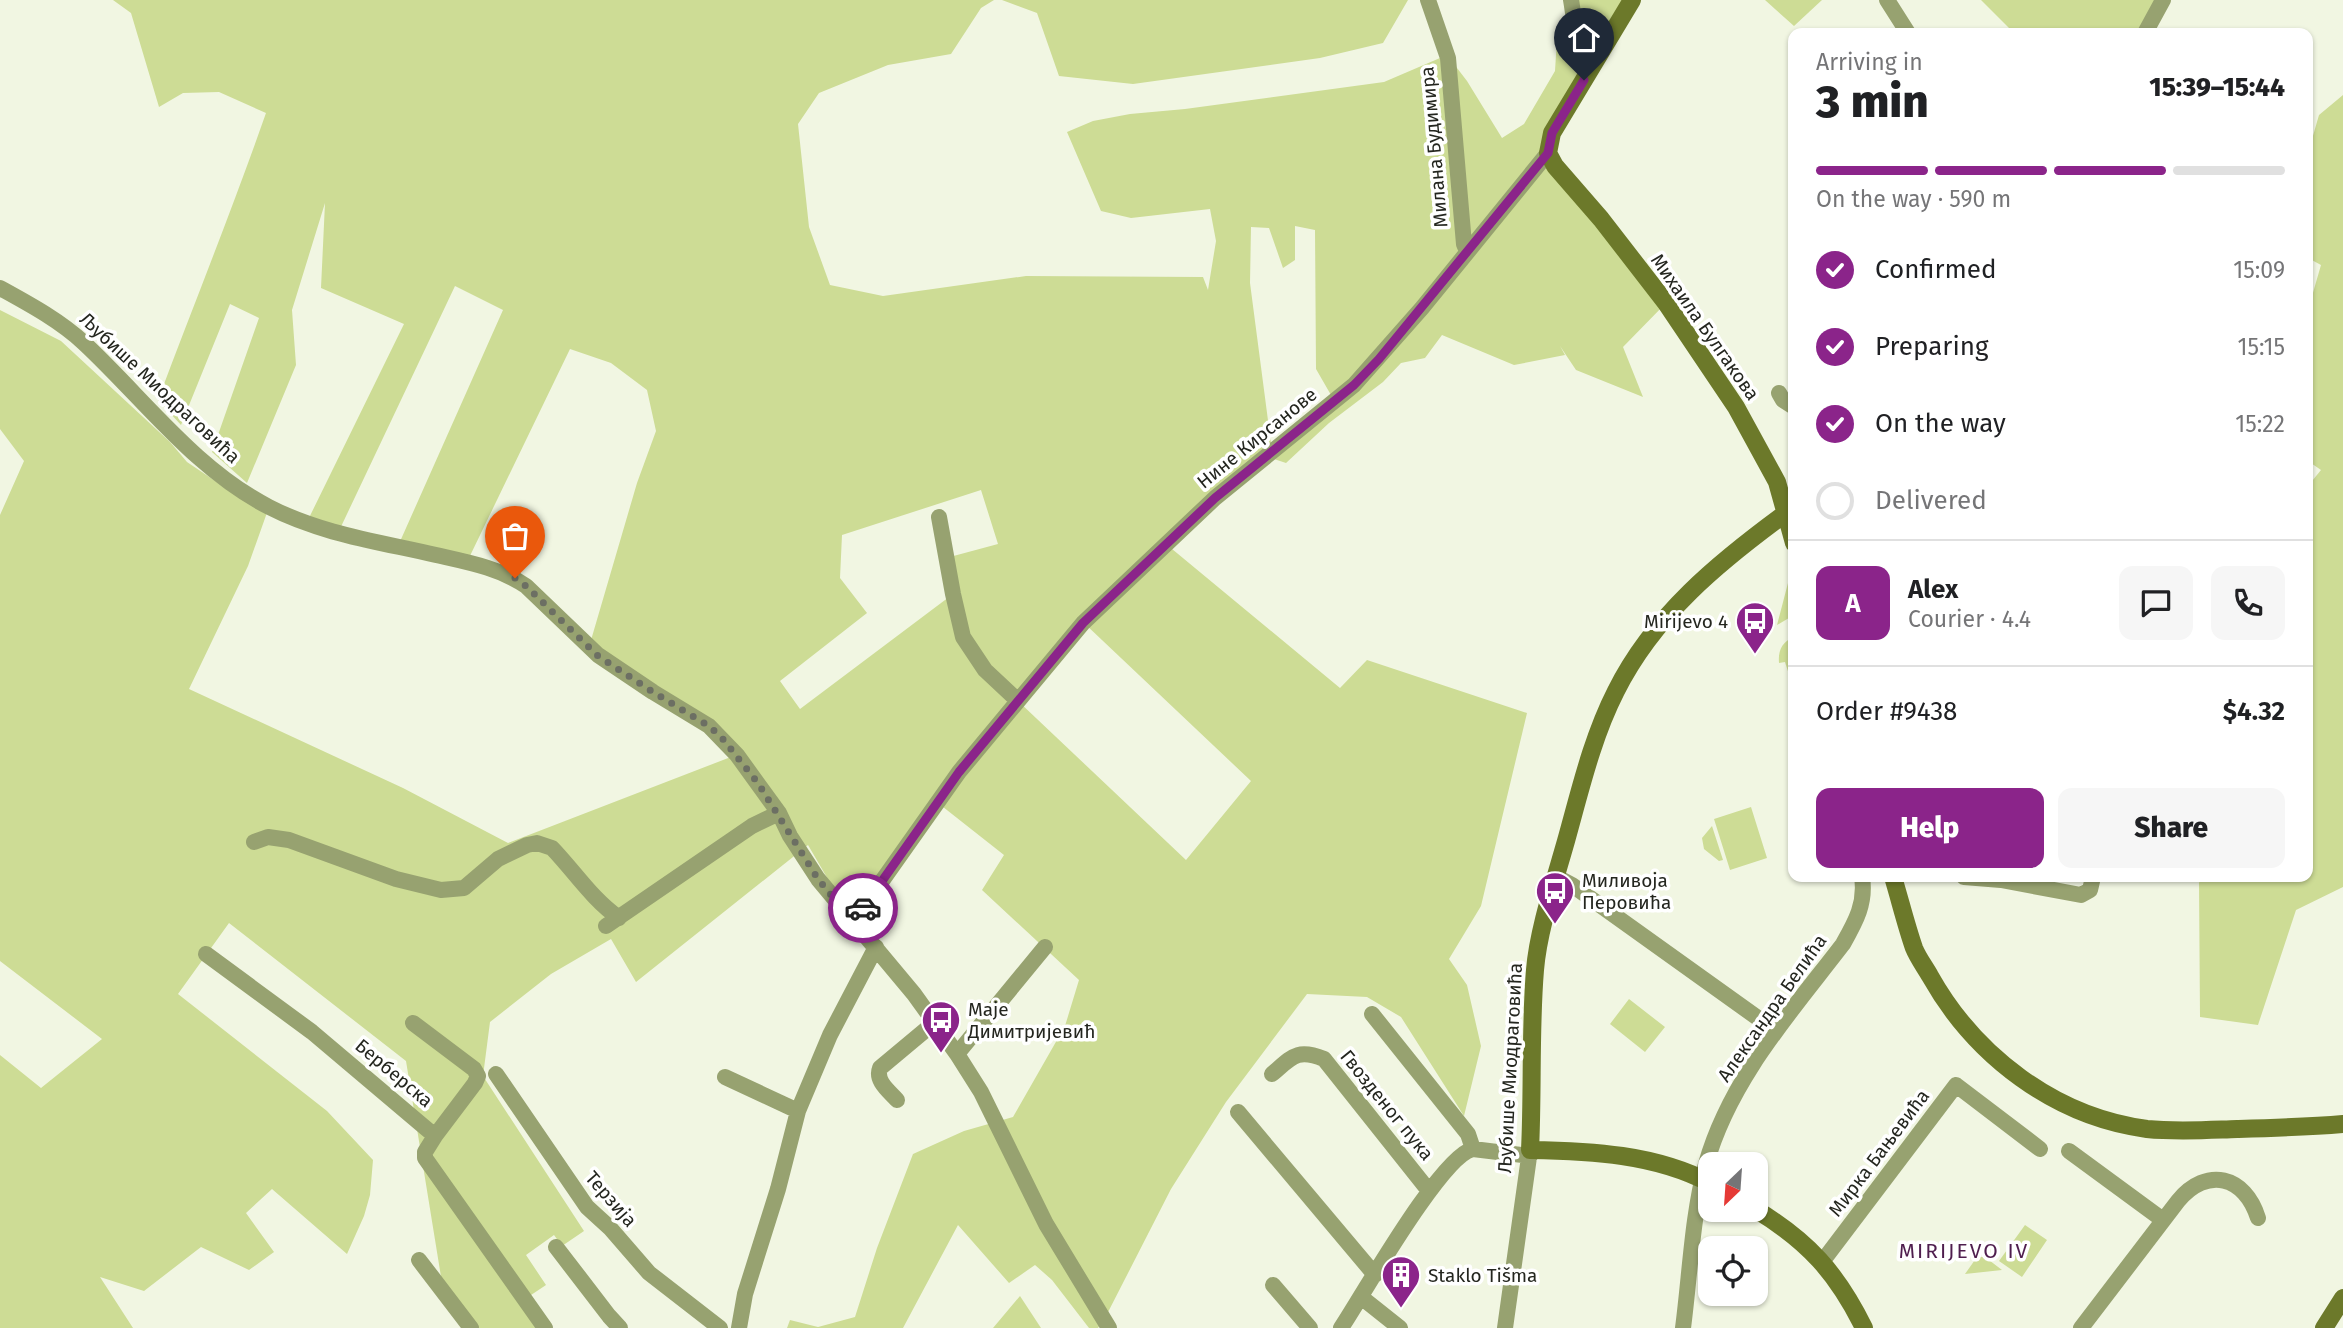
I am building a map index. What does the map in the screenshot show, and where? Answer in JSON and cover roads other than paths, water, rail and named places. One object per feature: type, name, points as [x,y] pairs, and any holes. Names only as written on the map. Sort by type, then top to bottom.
[{"type":"street","name":"Милана Будимира","points":[[1427,0],[1448,58],[1464,244],[1467,251]]},
{"type":"street","points":[[1571,0],[1577,37],[1586,52],[1595,60]]},
{"type":"street","name":"Нине Кирсанове","points":[[853,922],[959,772],[1083,623],[1185,525],[1354,385],[1379,359],[1548,153],[1552,133],[1632,0]]},
{"type":"street","points":[[1886,0],[1905,28]]},
{"type":"street","points":[[2148,28],[2162,0]]},
{"type":"street","name":"Михаила Булгакова","points":[[1548,153],[1555,166],[1601,219],[1666,303],[1717,375],[1762,452],[1788,506]]},
{"type":"street","name":"Љубише Миодраговића","points":[[0,288],[57,321],[82,342],[211,470],[269,507],[315,526],[467,562],[515,578],[598,656],[709,726],[737,755],[779,813],[790,836],[814,872],[935,1022],[957,1054],[981,1092],[1046,1224],[1109,1328]]},
{"type":"street","points":[[1779,393],[1788,403]]},
{"type":"street","name":"Љубише Миодраговића","points":[[1505,1328],[1530,1153],[1535,968],[1557,877],[1597,736],[1615,692],[1636,655],[1675,606],[1748,541],[1788,511]]},
{"type":"street","points":[[939,517],[963,637],[985,670],[1017,701]]},
{"type":"street","points":[[254,842],[268,837],[289,841],[396,879],[441,890],[464,888],[498,859],[527,845],[544,845],[552,848],[604,908],[612,922],[752,827],[779,813]]},
{"type":"street","points":[[1557,877],[1776,1031]]},
{"type":"street","name":"Александра Белића","points":[[1714,1152],[1724,1117],[1745,1075],[1843,944],[1856,921],[1863,899],[1862,882]]},
{"type":"street","points":[[1895,882],[1915,950],[1940,993],[1959,1020],[1990,1053],[2043,1094],[2111,1122],[2146,1128],[2186,1131],[2343,1124]]},
{"type":"street","points":[[2012,882],[2081,895],[2090,890],[2092,882]]},
{"type":"street","points":[[739,1328],[745,1294],[778,1189],[798,1111],[830,1035],[876,947]]},
{"type":"street","points":[[957,1054],[1045,947]]},
{"type":"street","name":"Берберска","points":[[206,954],[312,1032],[435,1136],[425,1152],[425,1158],[545,1328]]},
{"type":"street","points":[[1372,1014],[1468,1134],[1473,1149],[1530,1153],[1603,1153],[1676,1168],[1698,1178]]},
{"type":"street","points":[[897,1100],[879,1080],[880,1068],[935,1022]]},
{"type":"street","points":[[413,1023],[474,1069],[478,1076],[435,1136]]},
{"type":"street","name":"Гвозденог пука","points":[[1272,1074],[1294,1055],[1303,1053],[1324,1059],[1430,1191]]},
{"type":"street","name":"Терзија","points":[[496,1074],[587,1207],[610,1228],[649,1273],[720,1328]]},
{"type":"street","points":[[725,1077],[798,1111]]},
{"type":"street","name":"Мирка Бањевића","points":[[1822,1262],[1956,1085],[2040,1149]]},
{"type":"street","points":[[1238,1112],[1375,1275]]},
{"type":"street","name":"Гвозденог пука","points":[[1341,1328],[1430,1191],[1456,1160],[1473,1149]]},
{"type":"street","points":[[2069,1151],[2163,1220]]},
{"type":"street","points":[[2081,1328],[2163,1220],[2194,1185],[2211,1180],[2230,1182],[2246,1192],[2258,1218]]},
{"type":"street","points":[[1768,1218],[1802,1241],[1822,1262],[1850,1301],[1864,1328]]},
{"type":"street","name":"Александра Белића","points":[[1683,1328],[1700,1222]]},
{"type":"street","points":[[556,1247],[620,1328]]},
{"type":"street","points":[[419,1260],[471,1328]]},
{"type":"street","points":[[1273,1284],[1310,1328]]},
{"type":"street","points":[[1361,1297],[1400,1328]]},
{"type":"street","points":[[2324,1328],[2340,1307]]},
{"type":"place","name":"Mirijevo 4","points":[[1755,655]]},
{"type":"place","name":"Миливоја Перовића","points":[[1555,925]]},
{"type":"place","name":"Маје Димитријевић","points":[[941,1054]]},
{"type":"place","name":"Staklo Tišma","points":[[1401,1309]]},
{"type":"district","name":"MIRIJEVO IV","points":[[1964,1251]]}]
